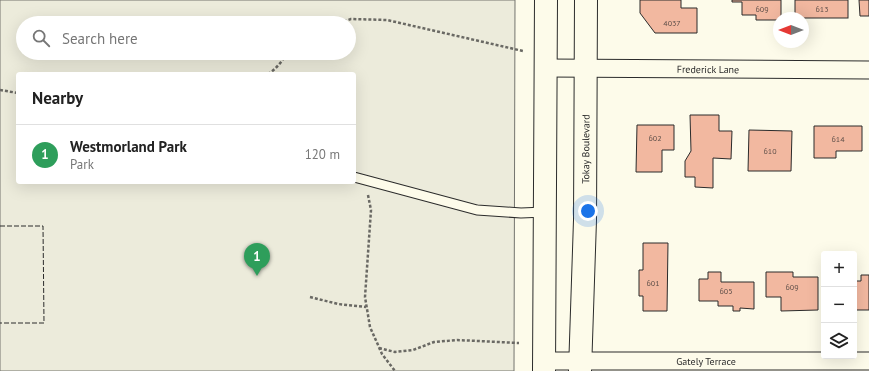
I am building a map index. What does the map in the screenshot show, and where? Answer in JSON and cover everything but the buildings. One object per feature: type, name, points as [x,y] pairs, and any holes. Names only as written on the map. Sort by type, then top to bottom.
[{"type":"street","points":[[544,366],[546,0]]},
{"type":"street","name":"Tokay Boulevard","points":[[580,366],[585,220],[586,0]]},
{"type":"street","name":"Frederick Lane","points":[[546,68],[869,70]]},
{"type":"street","name":"Gately Terrace","points":[[544,366],[869,361]]},
{"type":"lane","points":[[356,178],[477,210],[521,213],[544,212]]},
{"type":"path","points":[[356,18],[387,20],[523,51]]},
{"type":"path","points":[[271,72],[282,60]]},
{"type":"path","points":[[0,90],[16,94]]},
{"type":"path","points":[[365,180],[371,210],[365,290],[366,307],[370,327],[379,348],[395,371]]},
{"type":"path","points":[[310,297],[338,304],[366,307]]},
{"type":"path","points":[[379,348],[395,352],[412,350],[434,342],[457,340],[519,344]]},
{"type":"shaded area","points":[[0,0],[515,0],[514,371],[0,371]]},
{"type":"fence","points":[[0,226],[43,226],[44,323],[0,323]]},
{"type":"place","name":"Westmorland Park","points":[[257,276]]}]
